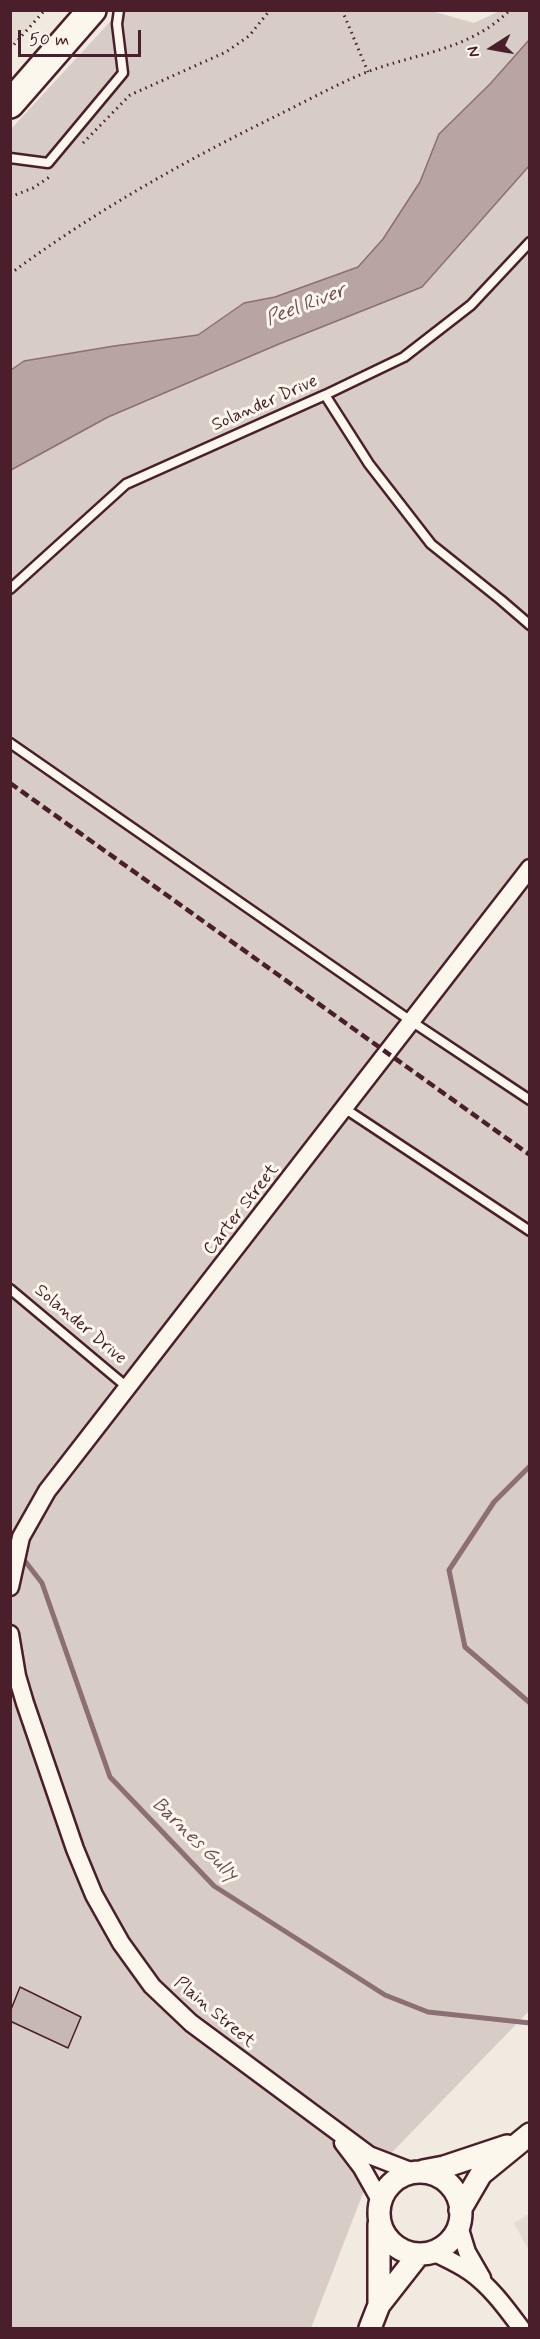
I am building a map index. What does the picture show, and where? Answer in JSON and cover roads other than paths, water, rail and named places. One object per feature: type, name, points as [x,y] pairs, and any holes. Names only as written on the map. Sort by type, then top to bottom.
[{"type":"main road","points":[[10,104],[92,10]]},
{"type":"street","name":"Carter Street","points":[[10,1587],[21,1537],[47,1491],[530,868]]},
{"type":"street","name":"Plain Street","points":[[10,1634],[17,1676],[45,1766],[94,1894],[121,1943],[152,1986],[191,2023],[369,2155],[418,2172]]},
{"type":"street","name":"Plain Street","points":[[334,2130],[362,2168],[380,2209]]},
{"type":"street","points":[[379,2305],[380,2209],[393,2182],[418,2172],[444,2167],[523,2138]]},
{"type":"street","points":[[370,2328],[379,2305],[426,2253],[448,2241],[482,2174],[523,2138]]},
{"type":"street","points":[[418,2172],[444,2180],[452,2188],[467,2252],[485,2284]]},
{"type":"street","points":[[380,2209],[382,2229],[397,2247],[426,2253],[470,2272],[485,2284],[521,2328]]},
{"type":"lane","points":[[10,158],[48,163],[123,73],[117,24],[119,10]]},
{"type":"lane","name":"Solander Drive","points":[[10,589],[126,484],[404,357],[471,305],[530,242]]},
{"type":"lane","points":[[325,395],[369,464],[431,544],[530,625]]},
{"type":"lane","points":[[10,743],[411,1021],[530,1100]]},
{"type":"lane","points":[[344,1108],[530,1231]]},
{"type":"lane","name":"Solander Drive","points":[[10,1289],[127,1387]]},
{"type":"water","name":"Peel River","points":[[529,40],[529,166],[422,287],[279,344],[108,417],[11,470],[11,370],[24,361],[198,335],[244,303],[275,297],[358,267],[383,239],[420,182],[439,134],[490,84]]},
{"type":"waterway","name":"Barnes Gully","points":[[530,1466],[494,1502],[449,1570],[465,1647],[530,1703]]},
{"type":"waterway","name":"Barnes Gully","points":[[21,1556],[42,1583],[110,1777],[214,1886],[385,1995],[428,2012],[530,2023]]},
{"type":"railway","points":[[10,783],[530,1155]]}]
